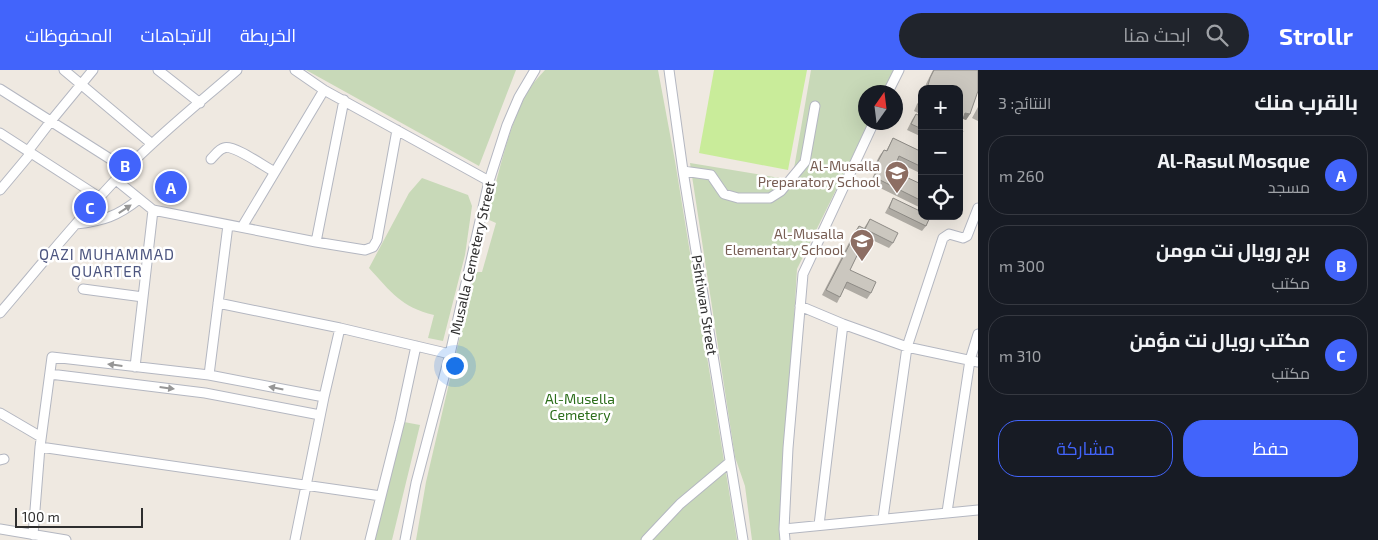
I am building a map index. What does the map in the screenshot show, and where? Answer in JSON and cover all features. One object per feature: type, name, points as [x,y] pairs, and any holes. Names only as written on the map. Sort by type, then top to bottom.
[{"type":"street","points":[[64,70],[152,144]]},
{"type":"street","points":[[0,190],[30,152],[51,121],[92,70]]},
{"type":"street","points":[[158,70],[200,102]]},
{"type":"street","points":[[0,313],[99,197],[126,169],[236,70]]},
{"type":"street","points":[[295,70],[324,90],[489,181]]},
{"type":"street","name":"Musalla Cemetery Street","points":[[405,540],[416,484],[450,354],[489,181],[507,125],[519,96],[535,70]]},
{"type":"street","name":"Pshtiwan Street","points":[[669,70],[683,170],[743,540]]},
{"type":"street","points":[[892,85],[899,70]]},
{"type":"street","points":[[0,89],[126,169]]},
{"type":"street","points":[[242,227],[324,90]]},
{"type":"street","points":[[316,242],[344,100]]},
{"type":"street","points":[[683,170],[711,175],[724,194],[738,198],[770,198],[781,191],[806,162],[815,106]]},
{"type":"street","points":[[116,180],[153,210],[365,250],[373,247],[377,240],[397,130]]},
{"type":"street","points":[[785,540],[788,448],[803,274],[870,130]]},
{"type":"street","points":[[0,134],[99,197]]},
{"type":"street","points":[[211,159],[221,149],[228,147],[275,172]]},
{"type":"street","points":[[76,224],[111,217],[140,199]]},
{"type":"street","points":[[883,518],[906,346],[943,238],[949,234],[964,238],[967,236],[978,208]]},
{"type":"street","points":[[135,367],[153,210]]},
{"type":"street","points":[[210,375],[228,224]]},
{"type":"street","points":[[83,289],[143,297]]},
{"type":"street","points":[[218,303],[340,328],[450,354]]},
{"type":"street","points":[[800,306],[843,324],[906,346],[974,361]]},
{"type":"street","points":[[819,525],[843,324]]},
{"type":"street","points":[[295,540],[340,328]]},
{"type":"street","points":[[947,512],[978,334]]},
{"type":"street","points":[[370,540],[416,346]]},
{"type":"street","points":[[33,535],[41,437],[52,357],[210,375],[324,397]]},
{"type":"street","points":[[50,374],[205,393],[320,415]]},
{"type":"street","points":[[0,413],[41,437]]},
{"type":"street","points":[[40,447],[381,496]]},
{"type":"street","points":[[646,540],[680,504],[730,462]]},
{"type":"street","points":[[784,529],[978,510]]},
{"type":"street","points":[[0,529],[66,540]]},
{"type":"green space","points":[[306,70],[516,70],[479,166]]},
{"type":"green space","name":"Al-Musella Cemetery","points":[[545,70],[658,70],[675,161],[737,540],[416,540],[426,482],[475,272],[482,272],[496,223],[487,219],[499,169],[516,117],[532,85]]},
{"type":"green space","points":[[714,70],[807,70],[788,170],[699,153]]},
{"type":"green space","points":[[811,70],[895,70],[887,85],[858,85],[858,130],[866,130],[797,269],[781,540],[752,540],[745,486],[735,457],[690,163],[792,180]]},
{"type":"green space","points":[[422,178],[468,195],[472,206],[465,255],[443,341],[428,338],[434,315],[413,308],[397,298],[369,268],[409,193]]},
{"type":"green space","points":[[404,422],[420,425],[392,540],[373,540]]},
{"type":"building","points":[[934,70],[978,70],[978,91],[970,114],[965,113],[963,119],[963,85],[928,85]]},
{"type":"building","points":[[916,114],[918,115],[918,127],[911,124]]},
{"type":"building","points":[[893,138],[918,150],[918,165],[899,156],[893,171],[918,183],[918,199],[874,177],[880,164],[877,163],[884,150],[887,151]]},
{"type":"building","points":[[893,198],[918,210],[918,220],[929,220],[926,226],[889,208]]},
{"type":"building","points":[[870,219],[898,233],[893,243],[869,231],[850,270],[876,282],[871,293],[847,282],[840,297],[826,290],[859,226],[865,229]]},
{"type":"place","name":"برج رويال نت مومن","points":[[125,165]]},
{"type":"place","name":"Al-Rasul Mosque","points":[[171,187]]},
{"type":"place","name":"Al-Musalla Preparatory School","points":[[897,194]]},
{"type":"place","name":"مكتب رويال نت مؤمن","points":[[90,207]]},
{"type":"place","name":"Al-Musalla Elementary School","points":[[862,262]]},
{"type":"district","name":"QAZI MUHAMMAD QUARTER","points":[[107,262]]}]
